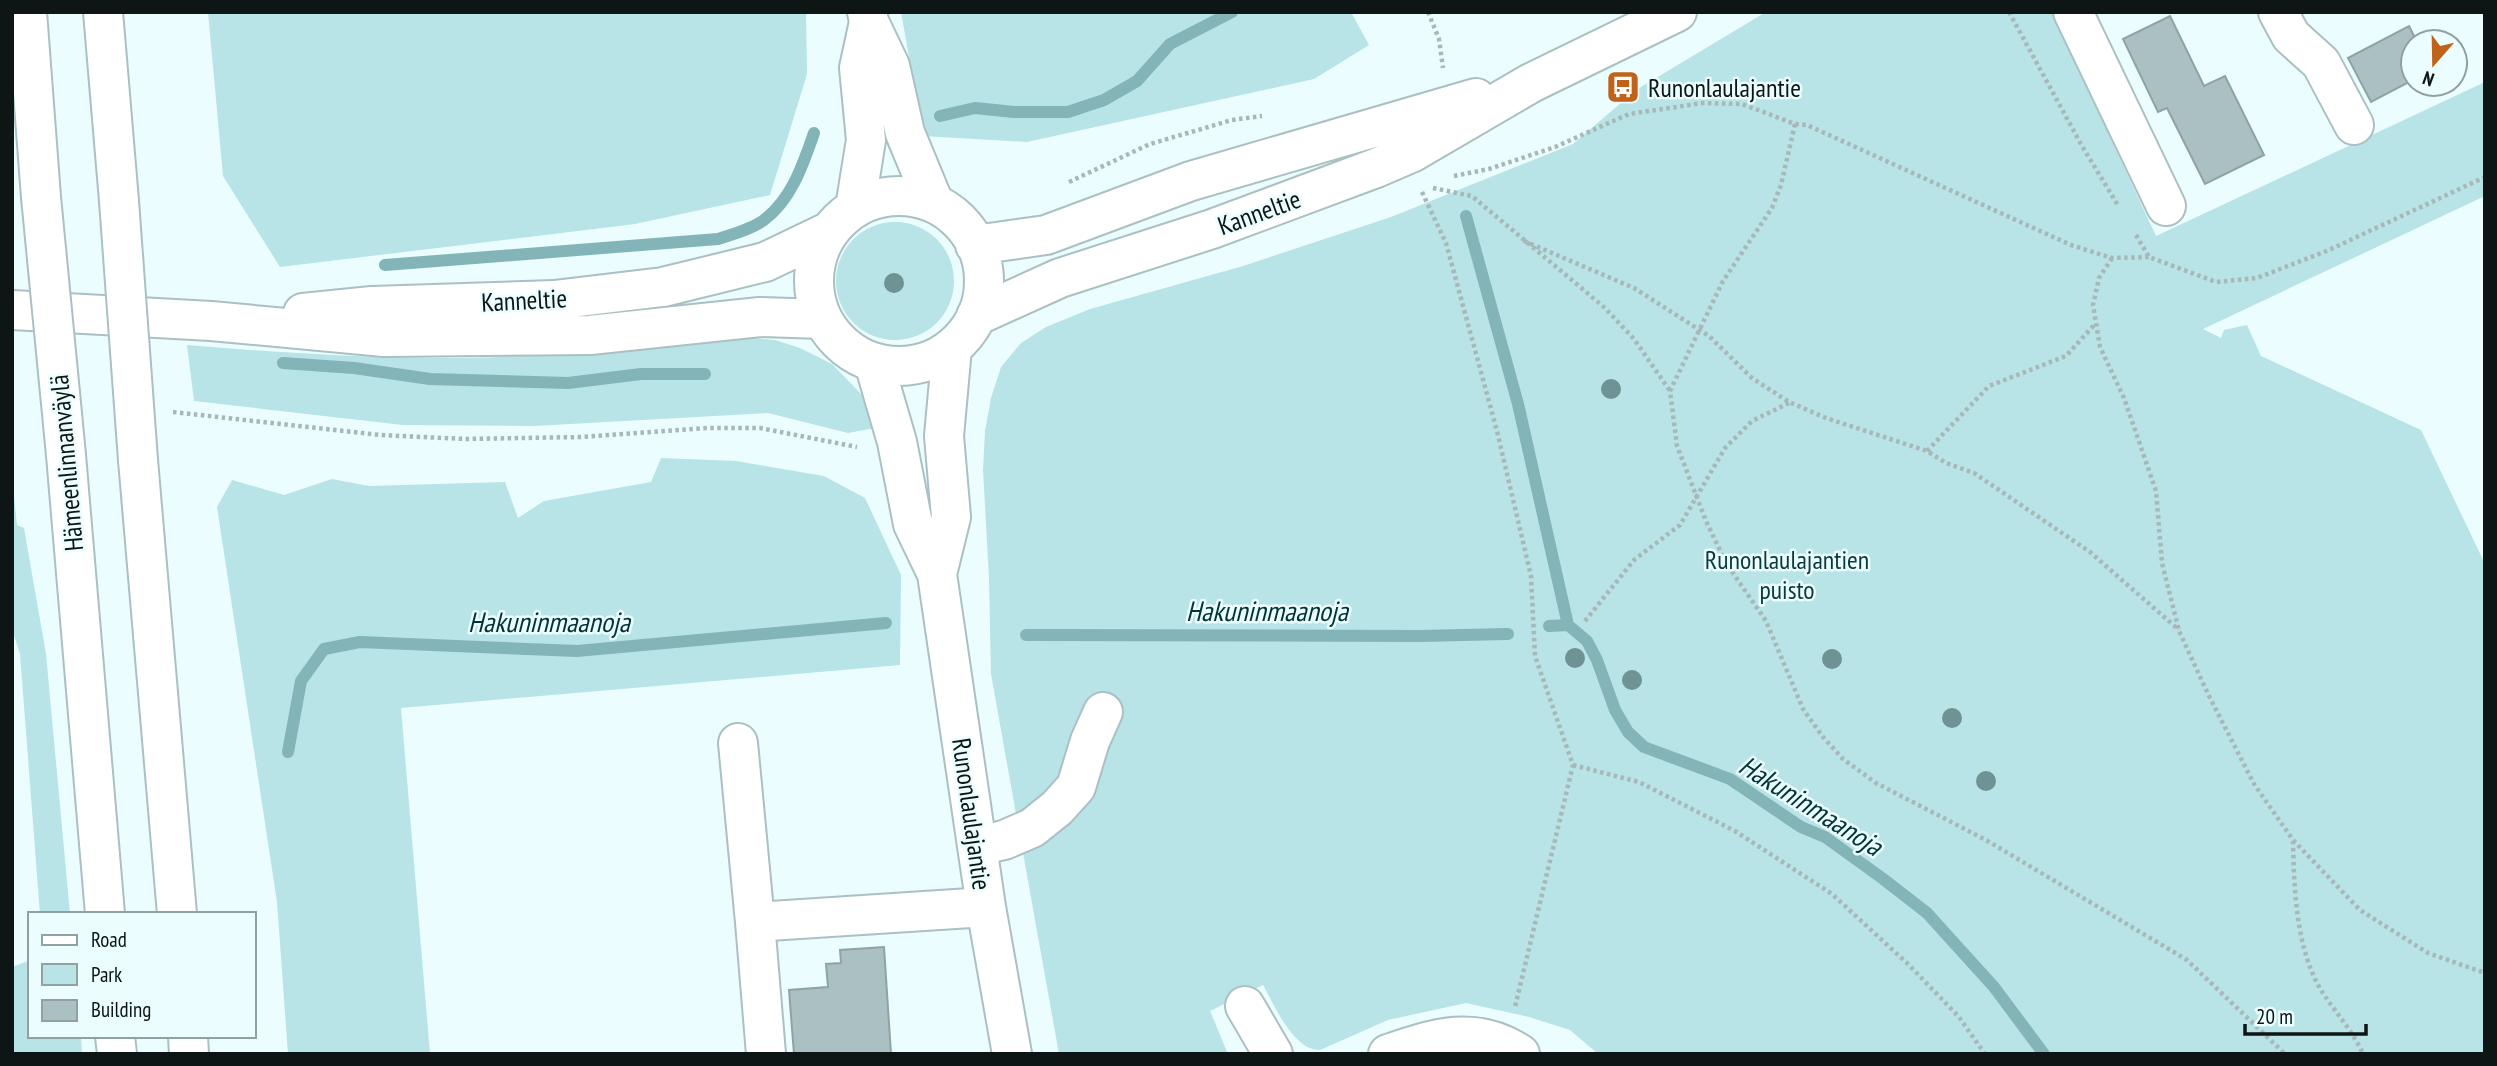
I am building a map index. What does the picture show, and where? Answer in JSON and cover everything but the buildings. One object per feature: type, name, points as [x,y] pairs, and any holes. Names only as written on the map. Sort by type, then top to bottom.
[{"type":"main road","name":"Hämeenlinnanväylä","points":[[27,12],[105,912]]},
{"type":"main road","points":[[103,12],[177,912]]},
{"type":"main road","name":"Kanneltie","points":[[976,316],[1060,278],[1212,229],[1411,153],[1531,83],[1677,12]]},
{"type":"main road","points":[[2073,12],[2166,206]]},
{"type":"main road","points":[[2278,12],[2291,36],[2321,64],[2354,125]]},
{"type":"main road","points":[[868,17],[890,66],[905,133],[934,203]]},
{"type":"main road","points":[[841,220],[873,200],[894,196],[914,197],[934,203],[965,227],[982,262],[984,280],[976,316],[966,333],[952,348],[915,365],[874,363],[858,356],[831,334],[822,319],[815,297],[813,275],[818,252],[841,220],[866,140],[859,68],[868,17]]},
{"type":"main road","name":"Kanneltie","points":[[975,245],[1046,235],[1191,181],[1531,83]]},
{"type":"main road","name":"Kanneltie","points":[[211,321],[372,306],[554,300],[663,287],[765,262],[841,220]]},
{"type":"main road","name":"Kanneltie","points":[[12,310],[211,321],[384,338],[590,335],[760,317],[822,319]]},
{"type":"main road","name":"Runonlaulajantie","points":[[937,574],[951,517],[944,436],[952,348]]},
{"type":"main road","name":"Runonlaulajantie","points":[[874,363],[897,442],[913,524],[937,574],[986,907],[1012,1054]]},
{"type":"main road","points":[[977,846],[1004,840],[1032,828],[1057,808],[1076,787],[1090,741],[1103,712]]},
{"type":"main road","points":[[738,743],[766,1054]]},
{"type":"main road","points":[[755,922],[986,907]]},
{"type":"main road","points":[[1245,1006],[1273,1054]]},
{"type":"main road","points":[[1388,1054],[1423,1042],[1462,1034],[1513,1049]]},
{"type":"path","points":[[1428,12],[1439,39],[1444,76]]},
{"type":"path","points":[[2010,12],[2082,146],[2122,212]]},
{"type":"path","points":[[1442,179],[1489,169],[1555,148],[1629,114],[1703,103],[1742,104],[1795,124],[1807,125],[2035,230],[2112,258],[2149,257],[2216,282],[2257,278],[2329,250],[2485,177]]},
{"type":"path","points":[[1670,391],[1723,281],[1772,208],[1782,185],[1795,124]]},
{"type":"path","points":[[1513,1049],[1573,765],[1535,656],[1531,576],[1497,431],[1446,243],[1418,185],[1472,196],[1605,308],[1634,339],[1670,391],[1677,446],[1706,521],[1726,563],[1766,621],[1803,709],[1843,759],[1876,783],[1986,839],[2187,960],[2285,1054]]},
{"type":"path","points":[[2129,224],[2149,257]]},
{"type":"path","points":[[1524,241],[1634,288],[1709,336],[1752,379],[1790,402],[1826,418],[1927,451],[1946,463],[1974,474],[2090,551],[2179,631]]},
{"type":"path","points":[[2112,258],[2099,278],[2093,305],[2100,347],[2124,398],[2156,491],[2162,563],[2179,631],[2254,784],[2293,840],[2360,910],[2428,953],[2485,973]]},
{"type":"path","points":[[1927,451],[1989,386],[2066,356],[2096,323]]},
{"type":"path","points":[[1585,621],[1633,560],[1680,525],[1725,448],[1752,421],[1790,402]]},
{"type":"path","points":[[161,412],[367,434],[465,439],[582,438],[760,428],[854,447],[897,442]]},
{"type":"path","points":[[1573,765],[1639,782],[1735,831],[1832,894],[1909,964],[1959,1017],[1984,1054]]},
{"type":"path","points":[[2293,840],[2295,894],[2306,955],[2319,988],[2363,1054]]},
{"type":"green space","points":[[208,12],[806,12],[807,74],[770,195],[635,224],[280,267],[223,176]]},
{"type":"green space","points":[[901,12],[1351,12],[1369,45],[1314,79],[1027,142],[923,136]]},
{"type":"green space","name":"Runonlaulajantien puisto","points":[[1766,12],[2052,12],[2156,236],[2451,98],[2469,98],[2469,89],[2485,82],[2485,196],[2203,329],[2221,338],[2224,330],[2247,325],[2261,356],[2421,430],[2485,564],[2485,1054],[1598,1054],[1570,1030],[1529,1017],[1466,1003],[1388,1020],[1320,1050],[1302,1043],[1293,1035],[1263,985],[1210,1011],[1228,1054],[1059,1054],[991,674],[983,470],[985,431],[991,398],[1001,367],[1021,343],[1046,327],[1090,309],[1243,266],[1391,217],[1573,144],[1636,90]]},
{"type":"green space","points":[[895,222],[918,227],[937,239],[949,258],[954,281],[949,304],[937,323],[918,335],[895,340],[872,335],[853,323],[841,304],[836,281],[841,258],[853,239],[872,227]]},
{"type":"green space","points":[[732,336],[775,340],[800,348],[832,364],[864,397],[875,428],[848,433],[768,413],[534,426],[403,425],[194,401],[187,345],[339,355],[468,358],[581,352]]},
{"type":"green space","points":[[661,458],[736,461],[824,476],[865,498],[901,575],[900,665],[401,708],[430,1054],[288,1054],[277,902],[217,507],[232,480],[284,495],[332,479],[369,486],[505,482],[518,518],[544,501],[651,482]]},
{"type":"green space","points":[[12,476],[17,525],[24,528],[46,654],[70,912],[40,912],[20,654],[12,629]]},
{"type":"green space","points":[[28,961],[28,1038],[81,1038],[82,1054],[12,1054],[12,967]]},
{"type":"waterway","points":[[940,116],[975,108],[1014,112],[1068,112],[1104,100],[1137,81],[1170,44],[1232,12]]},
{"type":"waterway","points":[[385,265],[718,239],[754,226],[774,212],[795,180],[814,133]]},
{"type":"waterway","points":[[1466,216],[1518,404],[1568,625]]},
{"type":"waterway","points":[[283,363],[354,368],[430,379],[568,383],[641,374],[705,374]]},
{"type":"waterway","name":"Hakuninmaanoja","points":[[288,752],[301,681],[324,649],[360,642],[577,651],[886,623]]},
{"type":"waterway","name":"Hakuninmaanoja","points":[[1549,626],[1568,625],[1587,641],[1597,660],[1615,710],[1628,732],[1644,747],[1730,779],[1801,827],[1825,837],[1927,913],[1994,987],[2044,1054]]},
{"type":"waterway","name":"Hakuninmaanoja","points":[[1026,635],[1508,634]]},
{"type":"place","name":"Runonlaulajantie","points":[[1623,87]]}]
